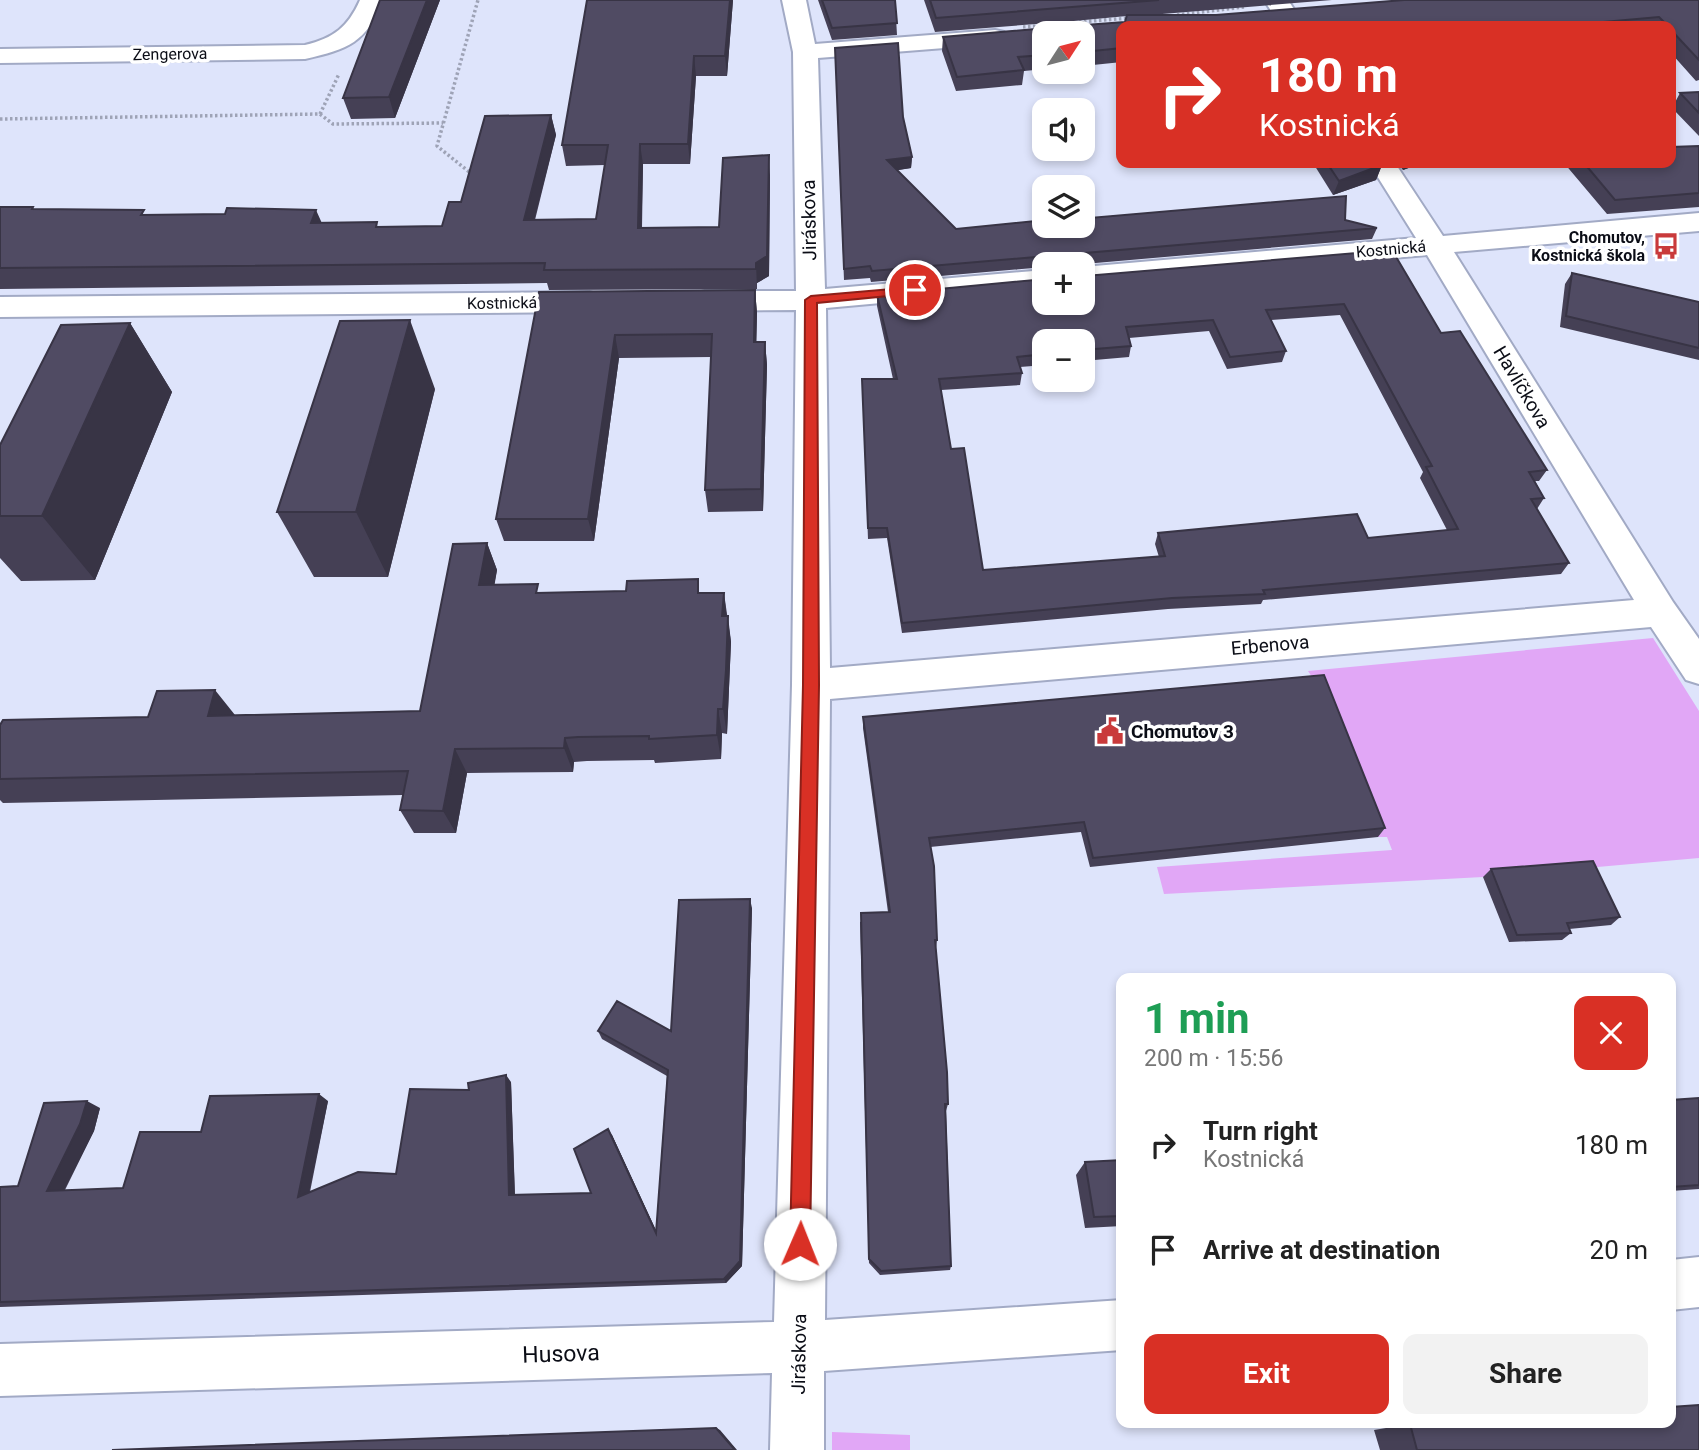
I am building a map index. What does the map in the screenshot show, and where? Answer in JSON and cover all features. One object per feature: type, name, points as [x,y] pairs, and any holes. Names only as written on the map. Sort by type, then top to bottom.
[{"type":"street","name":"Zengerova","points":[[0,56],[305,52],[338,44],[362,25],[372,0]]},
{"type":"street","name":"Jiráskova","points":[[794,0],[805,52],[811,300],[811,685],[797,1450]]},
{"type":"street","points":[[805,52],[1012,36]]},
{"type":"street","name":"Havlíčkova","points":[[1385,168],[1436,245],[1660,612]]},
{"type":"street","name":"Kostnická","points":[[1095,275],[1699,222]]},
{"type":"street","points":[[671,301],[811,300],[1032,280]]},
{"type":"street","name":"Kostnická","points":[[0,307],[616,302]]},
{"type":"street","points":[[1660,612],[1699,669]]},
{"type":"street","name":"Erbenova","points":[[811,685],[1660,612]]},
{"type":"street","points":[[1676,1284],[1699,1283]]},
{"type":"street","name":"Husova","points":[[0,1370],[800,1347],[1116,1325]]},
{"type":"path","points":[[478,0],[437,146],[478,178]]},
{"type":"path","points":[[0,119],[320,114],[333,124],[443,123]]},
{"type":"shaded area","points":[[1653,638],[1699,711],[1699,858],[1483,877],[1164,894],[1157,867],[1392,850],[1387,837],[1378,837],[1318,686],[1308,671]]},
{"type":"shaded area","points":[[832,1432],[910,1435],[910,1450],[832,1450]]},
{"type":"building","points":[[380,0],[427,0],[389,97],[343,98]]},
{"type":"building","points":[[587,0],[730,0],[725,56],[694,56],[688,144],[640,144],[638,228],[719,227],[723,158],[769,155],[767,256],[756,263],[756,269],[544,270],[545,263],[0,268],[0,207],[144,210],[141,215],[225,214],[227,208],[316,210],[311,223],[377,222],[376,227],[442,226],[449,202],[461,202],[485,116],[551,115],[524,220],[596,219],[608,145],[562,145]]},
{"type":"building","points":[[822,0],[895,0],[897,23],[832,28]]},
{"type":"building","points":[[930,0],[1159,0],[936,18]]},
{"type":"building","points":[[1404,0],[1699,0],[1699,60],[1676,35],[1676,21],[1663,21],[1659,17],[1614,21],[1125,21],[1127,15],[1216,15]]},
{"type":"building","points":[[1116,23],[1116,49],[1096,51],[1096,24]]},
{"type":"building","points":[[1032,29],[1032,56],[1018,57],[1024,70],[957,77],[943,37]]},
{"type":"building","points":[[898,43],[903,117],[912,157],[887,160],[956,229],[1032,221],[1032,238],[1095,238],[1095,218],[1346,196],[1345,220],[1377,228],[1095,252],[1032,252],[1032,257],[872,271],[870,266],[844,269],[835,48]]},
{"type":"building","points":[[1699,92],[1699,113],[1680,93]]},
{"type":"building","points":[[1699,146],[1699,193],[1615,200],[1588,168],[1676,168],[1676,147]]},
{"type":"building","points":[[1330,168],[1374,168],[1339,181]]},
{"type":"building","points":[[1392,250],[1441,333],[1460,331],[1547,470],[1529,472],[1544,498],[1531,499],[1569,563],[1263,590],[1265,594],[1172,598],[902,623],[887,528],[868,528],[862,379],[897,379],[877,295],[1032,280],[1032,315],[1095,315],[1095,275]],"holes":[[[1344,304],[1432,466],[1426,467],[1458,529],[1368,538],[1357,514],[1158,533],[1165,556],[983,570],[964,448],[951,449],[939,379],[1022,373],[1017,357],[1032,355],[1032,329],[1095,329],[1095,349],[1131,346],[1126,327],[1213,320],[1230,357],[1286,351],[1266,310]]]},
{"type":"building","points":[[1572,273],[1699,302],[1699,348],[1566,316]]},
{"type":"building","points":[[755,290],[754,342],[765,342],[761,489],[705,490],[712,334],[615,335],[588,519],[496,519],[539,292]]},
{"type":"building","points":[[410,320],[356,512],[277,512],[340,321]]},
{"type":"building","points":[[130,323],[42,516],[0,516],[0,445],[61,325]]},
{"type":"building","points":[[487,543],[479,585],[538,584],[536,593],[626,591],[627,581],[698,579],[698,593],[724,593],[722,616],[728,616],[726,670],[723,709],[718,709],[717,735],[649,739],[649,736],[578,737],[565,738],[564,748],[455,749],[443,811],[400,810],[408,771],[0,779],[0,725],[3,720],[148,717],[157,691],[215,690],[208,716],[420,711],[453,544]]},
{"type":"building","points":[[1324,675],[1385,828],[1093,858],[1084,822],[929,838],[934,866],[935,940],[947,1072],[948,1104],[945,1104],[951,1266],[881,1271],[869,1259],[861,913],[890,912],[863,717]]},
{"type":"building","points":[[1593,861],[1620,917],[1567,923],[1571,933],[1517,935],[1491,869]]},
{"type":"building","points":[[750,899],[740,1261],[724,1279],[0,1302],[0,1187],[18,1186],[44,1103],[87,1101],[80,1124],[47,1191],[123,1188],[140,1132],[201,1132],[210,1096],[319,1094],[298,1197],[358,1172],[396,1174],[410,1089],[469,1090],[468,1083],[506,1075],[509,1195],[591,1193],[574,1149],[608,1129],[656,1233],[668,1070],[598,1031],[617,1001],[671,1031],[679,900]]},
{"type":"building","points":[[1699,1098],[1699,1185],[1676,1187],[1676,1100]]},
{"type":"building","points":[[1116,1160],[1116,1216],[1094,1217],[1085,1162]]},
{"type":"building","points":[[1699,1405],[1699,1450],[1417,1450],[1411,1428],[1676,1428],[1676,1407]]},
{"type":"building","points":[[716,1428],[735,1450],[112,1450]]},
{"type":"place","name":"Chomutov, Kostnická škola","points":[[1666,246]]},
{"type":"place","name":"Chomutov 3","points":[[1110,731]]},
{"type":"route","points":[[800,1244],[811,685],[811,300],[915,290]]}]
